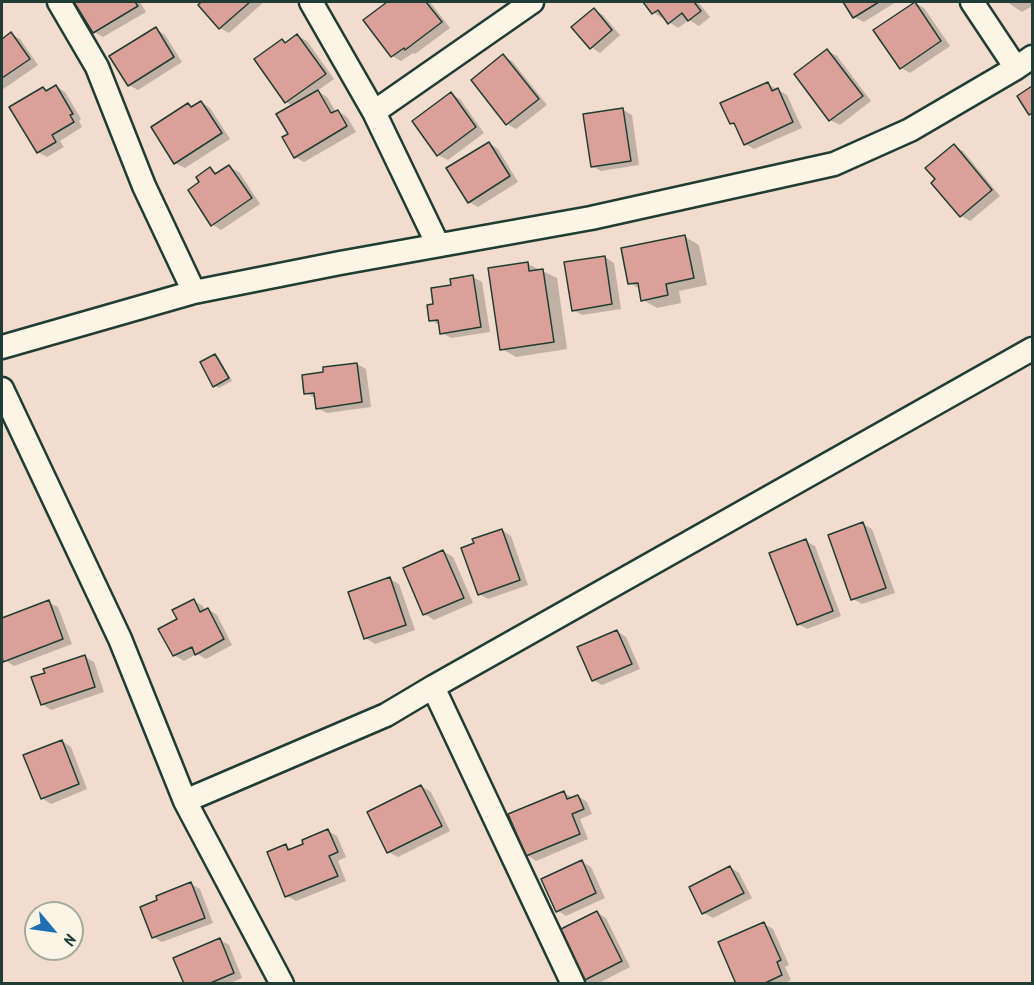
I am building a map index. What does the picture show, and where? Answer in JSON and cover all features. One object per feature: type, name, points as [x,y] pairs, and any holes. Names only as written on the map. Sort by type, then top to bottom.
[{"type":"street","points":[[59,2],[97,67],[144,186],[194,292]]},
{"type":"street","points":[[311,2],[374,112],[438,245]]},
{"type":"street","points":[[374,112],[532,2]]},
{"type":"street","points":[[2,347],[194,292],[591,218],[834,164],[910,130],[1024,63],[972,2]]},
{"type":"street","points":[[185,801],[386,715],[1032,349]]},
{"type":"street","points":[[2,389],[120,639],[185,801],[282,984]]},
{"type":"street","points":[[433,687],[573,984]]},
{"type":"building","points":[[74,2],[135,2],[138,6],[93,33]]},
{"type":"building","points":[[201,2],[250,2],[219,29],[198,5]]},
{"type":"building","points":[[387,2],[426,2],[442,22],[405,50],[404,48],[391,57],[363,20]]},
{"type":"building","points":[[643,2],[694,2],[701,11],[688,21],[682,13],[668,24],[658,10],[652,14]]},
{"type":"building","points":[[843,2],[879,2],[853,18]]},
{"type":"building","points":[[915,2],[941,41],[900,69],[873,30]]},
{"type":"building","points":[[594,8],[612,30],[590,49],[571,27]]},
{"type":"building","points":[[156,27],[174,57],[128,86],[109,56]]},
{"type":"building","points":[[11,32],[30,59],[2,78],[2,39]]},
{"type":"building","points":[[297,34],[326,74],[285,103],[254,59],[282,39],[285,43]]},
{"type":"building","points":[[827,49],[863,96],[829,121],[794,74]]},
{"type":"building","points":[[503,54],[539,99],[506,125],[471,80]]},
{"type":"building","points":[[768,82],[772,91],[778,88],[793,122],[744,145],[734,123],[730,124],[720,103]]},
{"type":"building","points":[[56,85],[73,114],[70,115],[74,122],[52,135],[56,142],[37,153],[9,107],[43,87],[46,91]]},
{"type":"building","points":[[1032,86],[1032,113],[1029,115],[1017,96]]},
{"type":"building","points":[[318,90],[331,113],[338,110],[347,126],[294,158],[282,137],[288,134],[276,114]]},
{"type":"building","points":[[451,92],[476,127],[437,156],[412,121]]},
{"type":"building","points":[[201,101],[222,133],[174,164],[151,127],[188,103],[191,107]]},
{"type":"building","points":[[623,108],[631,161],[591,167],[583,114]]},
{"type":"building","points":[[489,142],[510,176],[468,203],[446,168]]},
{"type":"building","points":[[954,144],[992,190],[960,217],[931,183],[935,179],[925,168]]},
{"type":"building","points":[[229,165],[252,198],[211,226],[188,190],[199,182],[196,177],[210,167],[215,174]]},
{"type":"building","points":[[685,235],[694,278],[666,284],[668,295],[641,301],[638,283],[628,284],[621,248]]},
{"type":"building","points":[[605,256],[612,304],[572,311],[564,262]]},
{"type":"building","points":[[528,262],[529,271],[543,269],[554,342],[500,350],[488,268]]},
{"type":"building","points":[[473,275],[481,327],[440,334],[438,320],[429,321],[427,305],[433,304],[431,288],[451,285],[450,279]]},
{"type":"building","points":[[215,354],[229,378],[213,387],[200,362]]},
{"type":"building","points":[[357,363],[362,402],[316,409],[314,393],[304,394],[302,375],[323,372],[323,367]]},
{"type":"building","points":[[863,522],[886,588],[851,600],[828,535]]},
{"type":"building","points":[[502,529],[520,580],[478,595],[461,548],[474,543],[472,539]]},
{"type":"building","points":[[806,539],[833,611],[797,625],[769,553]]},
{"type":"building","points":[[443,550],[464,598],[423,615],[403,568]]},
{"type":"building","points":[[390,577],[406,625],[364,639],[348,592]]},
{"type":"building","points":[[194,599],[200,612],[208,608],[224,639],[195,655],[192,647],[173,656],[158,629],[177,619],[172,610]]},
{"type":"building","points":[[49,600],[63,639],[3,662],[2,618]]},
{"type":"building","points":[[617,630],[632,664],[592,681],[577,647]]},
{"type":"building","points":[[85,655],[95,687],[41,705],[31,677],[45,673],[43,669]]},
{"type":"building","points":[[62,740],[79,784],[41,799],[23,755]]},
{"type":"building","points":[[421,785],[442,826],[387,853],[367,812]]},
{"type":"building","points":[[564,791],[567,799],[578,795],[584,809],[572,814],[580,834],[526,856],[508,814]]},
{"type":"building","points":[[328,829],[338,852],[329,856],[338,876],[285,897],[267,852],[286,844],[288,850],[303,844],[302,840]]},
{"type":"building","points":[[582,860],[596,893],[556,912],[541,879]]},
{"type":"building","points":[[730,866],[744,893],[702,914],[689,887]]},
{"type":"building","points":[[191,882],[205,918],[152,938],[140,907],[157,900],[156,896]]},
{"type":"building","points":[[597,911],[622,961],[577,984],[553,933]]},
{"type":"building","points":[[764,922],[781,960],[777,962],[782,975],[763,984],[736,984],[718,942]]},
{"type":"building","points":[[220,938],[234,973],[208,984],[184,984],[173,958]]}]
